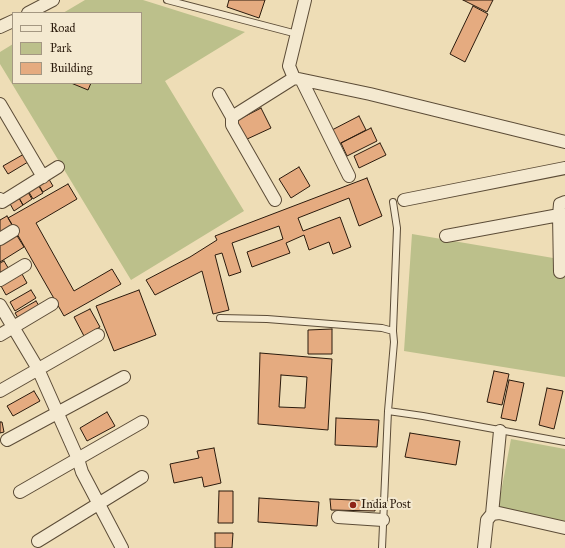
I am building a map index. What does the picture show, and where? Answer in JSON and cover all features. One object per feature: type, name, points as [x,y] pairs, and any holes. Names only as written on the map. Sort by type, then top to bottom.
[{"type":"street","points":[[30,12],[53,0]]},
{"type":"street","points":[[305,0],[289,66],[349,176]]},
{"type":"street","points":[[0,28],[12,22]]},
{"type":"street","points":[[232,117],[298,80],[370,94],[565,142]]},
{"type":"street","points":[[219,94],[232,117],[232,125],[275,200]]},
{"type":"street","points":[[0,104],[43,177]]},
{"type":"street","points":[[0,199],[2,202],[58,167]]},
{"type":"street","points":[[398,201],[565,168]]},
{"type":"street","points":[[560,272],[562,228],[559,215],[560,204],[565,202]]},
{"type":"street","points":[[446,236],[559,215]]},
{"type":"street","points":[[0,239],[13,231]]},
{"type":"street","points":[[0,280],[25,265]]},
{"type":"street","points":[[0,335],[52,304]]},
{"type":"street","points":[[0,305],[38,369],[59,414],[82,472],[122,548]]},
{"type":"street","points":[[0,391],[98,335]]},
{"type":"street","points":[[7,440],[59,414],[124,377]]},
{"type":"street","points":[[20,492],[142,422]]},
{"type":"street","points":[[484,548],[487,520],[492,514],[500,431]]},
{"type":"street","points":[[38,541],[142,477]]},
{"type":"street","points":[[492,514],[499,513],[565,528]]},
{"type":"street","points":[[338,517],[383,520]]},
{"type":"lane","points":[[166,0],[297,34]]},
{"type":"lane","points":[[382,548],[388,411],[394,342],[393,331],[398,201]]},
{"type":"lane","points":[[220,318],[267,319],[382,328],[393,331]]},
{"type":"lane","points":[[388,411],[565,442]]},
{"type":"green space","points":[[85,0],[143,0],[245,32],[165,81],[244,211],[131,280],[12,84],[142,84],[142,12],[65,12]]},
{"type":"green space","points":[[12,45],[12,84],[0,64],[0,52]]},
{"type":"green space","points":[[412,234],[565,260],[565,377],[404,351]]},
{"type":"green space","points":[[511,439],[565,449],[565,521],[498,508]]},
{"type":"building","points":[[229,0],[265,0],[259,18],[227,7]]},
{"type":"building","points":[[463,0],[493,0],[487,12]]},
{"type":"building","points":[[473,6],[488,14],[465,62],[450,54]]},
{"type":"building","points":[[73,84],[91,84],[88,90]]},
{"type":"building","points":[[261,108],[271,128],[245,140],[236,121]]},
{"type":"building","points":[[359,116],[366,130],[339,144],[332,130]]},
{"type":"building","points":[[371,128],[377,141],[347,156],[341,143]]},
{"type":"building","points":[[380,143],[386,155],[359,168],[354,156]]},
{"type":"building","points":[[24,154],[28,162],[8,174],[3,166]]},
{"type":"building","points":[[299,167],[310,186],[291,198],[279,179]]},
{"type":"building","points":[[47,176],[53,186],[43,192],[37,182]]},
{"type":"building","points":[[367,178],[382,216],[359,226],[349,198],[298,218],[303,231],[340,217],[351,247],[333,254],[329,242],[309,250],[304,235],[286,243],[290,253],[252,267],[247,252],[283,239],[279,226],[232,243],[241,272],[229,276],[222,253],[215,255],[229,310],[213,314],[202,271],[155,295],[146,280],[190,257],[217,240],[215,236]]},
{"type":"building","points":[[37,183],[43,193],[33,199],[27,189]]},
{"type":"building","points":[[68,184],[77,199],[36,223],[74,291],[112,269],[121,284],[64,316],[8,218]]},
{"type":"building","points":[[26,189],[32,199],[23,205],[17,194]]},
{"type":"building","points":[[17,195],[23,205],[14,211],[8,200]]},
{"type":"building","points":[[7,216],[13,226],[0,233],[0,220]]},
{"type":"building","points":[[16,234],[24,247],[0,262],[0,244]]},
{"type":"building","points":[[4,261],[10,271],[2,276],[0,271],[0,263]]},
{"type":"building","points":[[22,274],[27,283],[6,295],[1,286]]},
{"type":"building","points":[[31,290],[36,298],[15,311],[10,302]]},
{"type":"building","points":[[139,290],[156,335],[114,351],[96,306]]},
{"type":"building","points":[[36,301],[41,309],[20,321],[15,313]]},
{"type":"building","points":[[90,309],[100,327],[84,336],[74,317]]},
{"type":"building","points":[[332,329],[332,354],[308,354],[308,330]]},
{"type":"building","points":[[260,353],[332,359],[328,430],[258,424]],"holes":[[[281,375],[307,377],[305,408],[279,407]]]},
{"type":"building","points":[[494,371],[509,374],[502,405],[487,402]]},
{"type":"building","points":[[509,380],[524,383],[516,421],[501,418]]},
{"type":"building","points":[[547,388],[563,391],[554,429],[539,425]]},
{"type":"building","points":[[34,391],[40,401],[13,416],[7,406]]},
{"type":"building","points":[[107,412],[115,426],[87,441],[80,428]]},
{"type":"building","points":[[336,418],[379,420],[377,447],[335,445]]},
{"type":"building","points":[[0,422],[2,422],[4,432],[0,433]]},
{"type":"building","points":[[410,433],[460,441],[456,465],[405,457]]},
{"type":"building","points":[[214,448],[221,483],[204,487],[202,477],[174,483],[170,464],[199,458],[197,451]]},
{"type":"building","points":[[219,491],[233,491],[233,523],[218,523]]},
{"type":"building","points":[[259,498],[319,502],[317,526],[258,522]]},
{"type":"building","name":"India Post","points":[[330,499],[375,501],[375,511],[331,510]]},
{"type":"building","points":[[215,533],[233,533],[232,548],[215,548]]},
{"type":"place","name":"India Post","points":[[353,505]]}]
